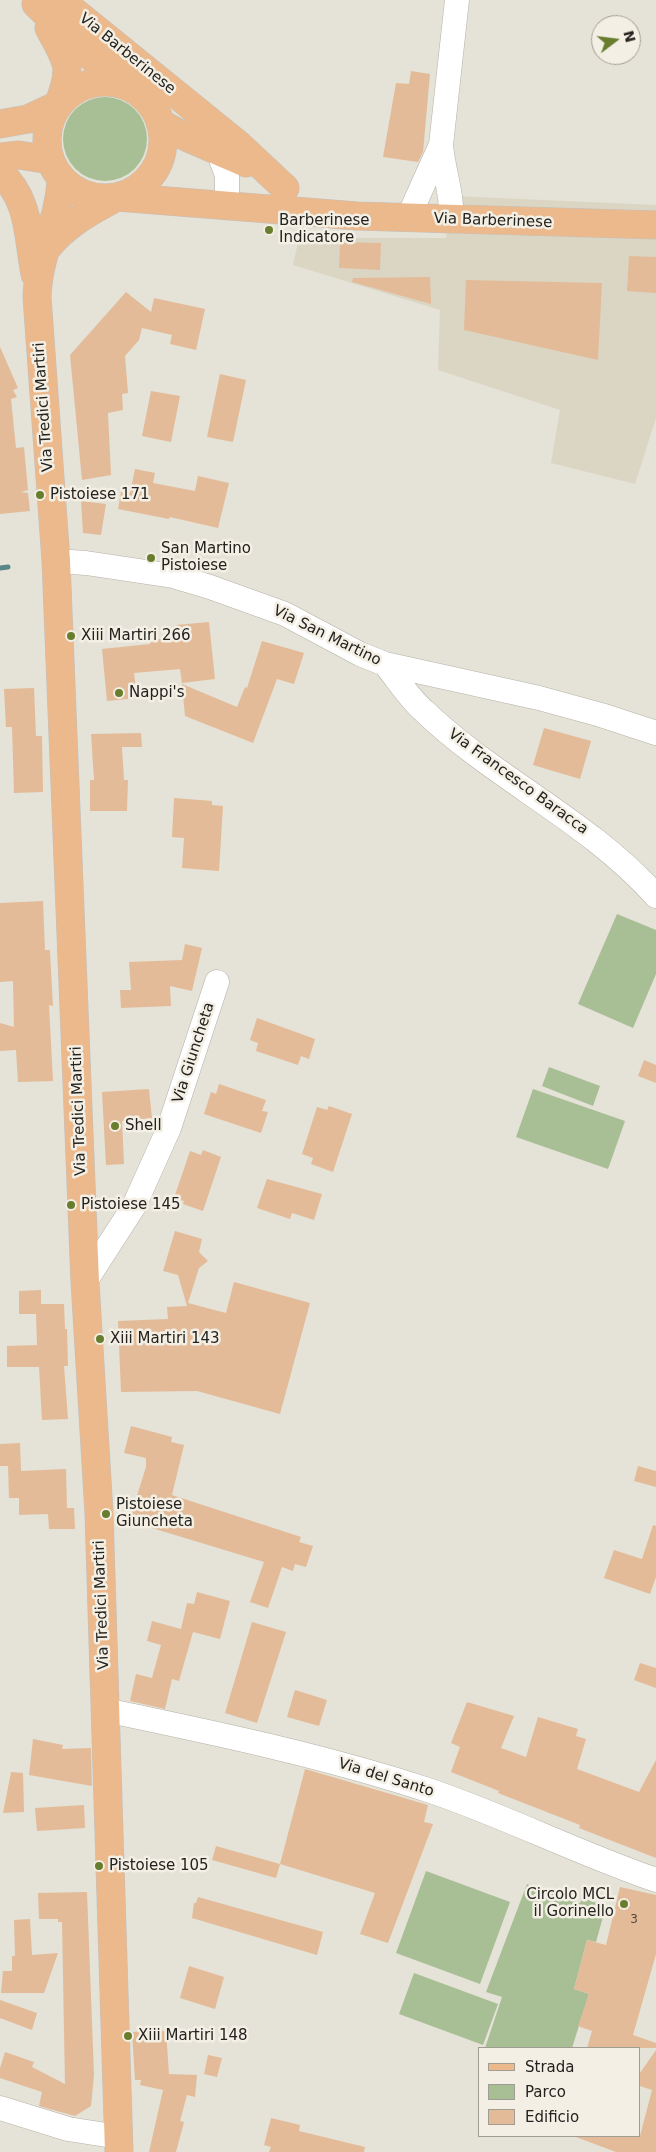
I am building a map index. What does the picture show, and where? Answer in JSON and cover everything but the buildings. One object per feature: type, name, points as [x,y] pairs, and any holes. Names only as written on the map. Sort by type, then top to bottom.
[{"type":"main road","points":[[43,2],[120,84]]},
{"type":"main road","points":[[43,2],[67,65],[68,82],[50,118],[47,134],[56,169]]},
{"type":"main road","name":"Via Barberinese","points":[[43,2],[231,139],[285,188]]},
{"type":"main road","points":[[0,124],[28,118],[58,104],[71,93],[86,85],[103,82],[120,84],[134,89],[145,98],[154,110],[160,123],[162,150],[155,169],[136,189],[117,197],[90,196],[74,189],[56,169],[19,155],[0,157]]},
{"type":"main road","name":"Via Barberinese","points":[[160,123],[249,165],[301,200],[330,214]]},
{"type":"main road","name":"Via Tredici Martiri","points":[[56,169],[59,205],[45,251],[38,287],[41,370],[56,561],[85,1282],[100,1531],[119,2144]]},
{"type":"main road","points":[[0,173],[15,189],[23,206],[38,287]]},
{"type":"main road","name":"Via Barberinese","points":[[117,197],[227,204],[330,214],[656,225]]},
{"type":"main road","name":"Via Tredici Martiri","points":[[45,251],[60,233],[78,218],[117,197]]},
{"type":"street","points":[[446,0],[454,34]]},
{"type":"street","points":[[451,219],[451,202],[443,167],[441,145],[458,0]]},
{"type":"street","points":[[408,218],[441,145]]},
{"type":"street","points":[[218,151],[226,175],[227,204]]},
{"type":"street","name":"Via San Martino","points":[[56,561],[86,563],[173,576],[285,614],[360,654],[385,664],[539,698],[656,733]]},
{"type":"street","name":"Via Francesco Baracca","points":[[385,664],[423,711],[475,753],[593,837],[641,879],[656,896]]},
{"type":"street","name":"Via Giuncheta","points":[[85,1282],[134,1206],[169,1128],[218,982]]},
{"type":"street","name":"Via del Santo","points":[[105,1710],[212,1732],[355,1768],[433,1792],[656,1880]]},
{"type":"street","points":[[0,2108],[119,2144]]},
{"type":"shaded area","points":[[452,196],[656,205],[656,418],[635,484],[551,463],[560,410],[438,370],[440,310],[293,265],[299,238],[446,238]]},
{"type":"green space","points":[[105,97],[121,100],[135,109],[144,123],[147,139],[144,155],[135,169],[121,178],[105,181],[89,178],[75,169],[66,155],[63,139],[66,123],[75,109],[89,100]]},
{"type":"green space","points":[[617,914],[656,930],[656,974],[633,1028],[578,1004]]},
{"type":"green space","points":[[549,1067],[600,1086],[593,1106],[542,1086]]},
{"type":"green space","points":[[533,1089],[625,1121],[608,1169],[516,1137]]},
{"type":"green space","points":[[426,1871],[510,1902],[480,1984],[396,1953]]},
{"type":"green space","points":[[527,1884],[580,1903],[582,1898],[606,1906],[596,1942],[587,1940],[574,1989],[589,1994],[572,2047],[485,2047],[502,1997],[486,1992]]},
{"type":"green space","points":[[414,1973],[498,2004],[483,2045],[399,2014]]},
{"type":"waterway","points":[[0,568],[8,567]]},
{"type":"place","name":"Barberinese Indicatore","points":[[269,230]]},
{"type":"place","name":"Pistoiese 171","points":[[40,495]]},
{"type":"place","name":"San Martino Pistoiese","points":[[151,558]]},
{"type":"place","name":"Xiii Martiri 266","points":[[71,636]]},
{"type":"place","name":"Nappi's","points":[[119,693]]},
{"type":"place","name":"Shell","points":[[115,1126]]},
{"type":"place","name":"Pistoiese 145","points":[[71,1205]]},
{"type":"place","name":"Xiii Martiri 143","points":[[100,1339]]},
{"type":"place","name":"Pistoiese Giuncheta","points":[[106,1514]]},
{"type":"place","name":"Pistoiese 105","points":[[99,1866]]},
{"type":"place","name":"Circolo MCL il Gorinello","points":[[624,1904]]},
{"type":"place","name":"Xiii Martiri 148","points":[[128,2036]]}]
